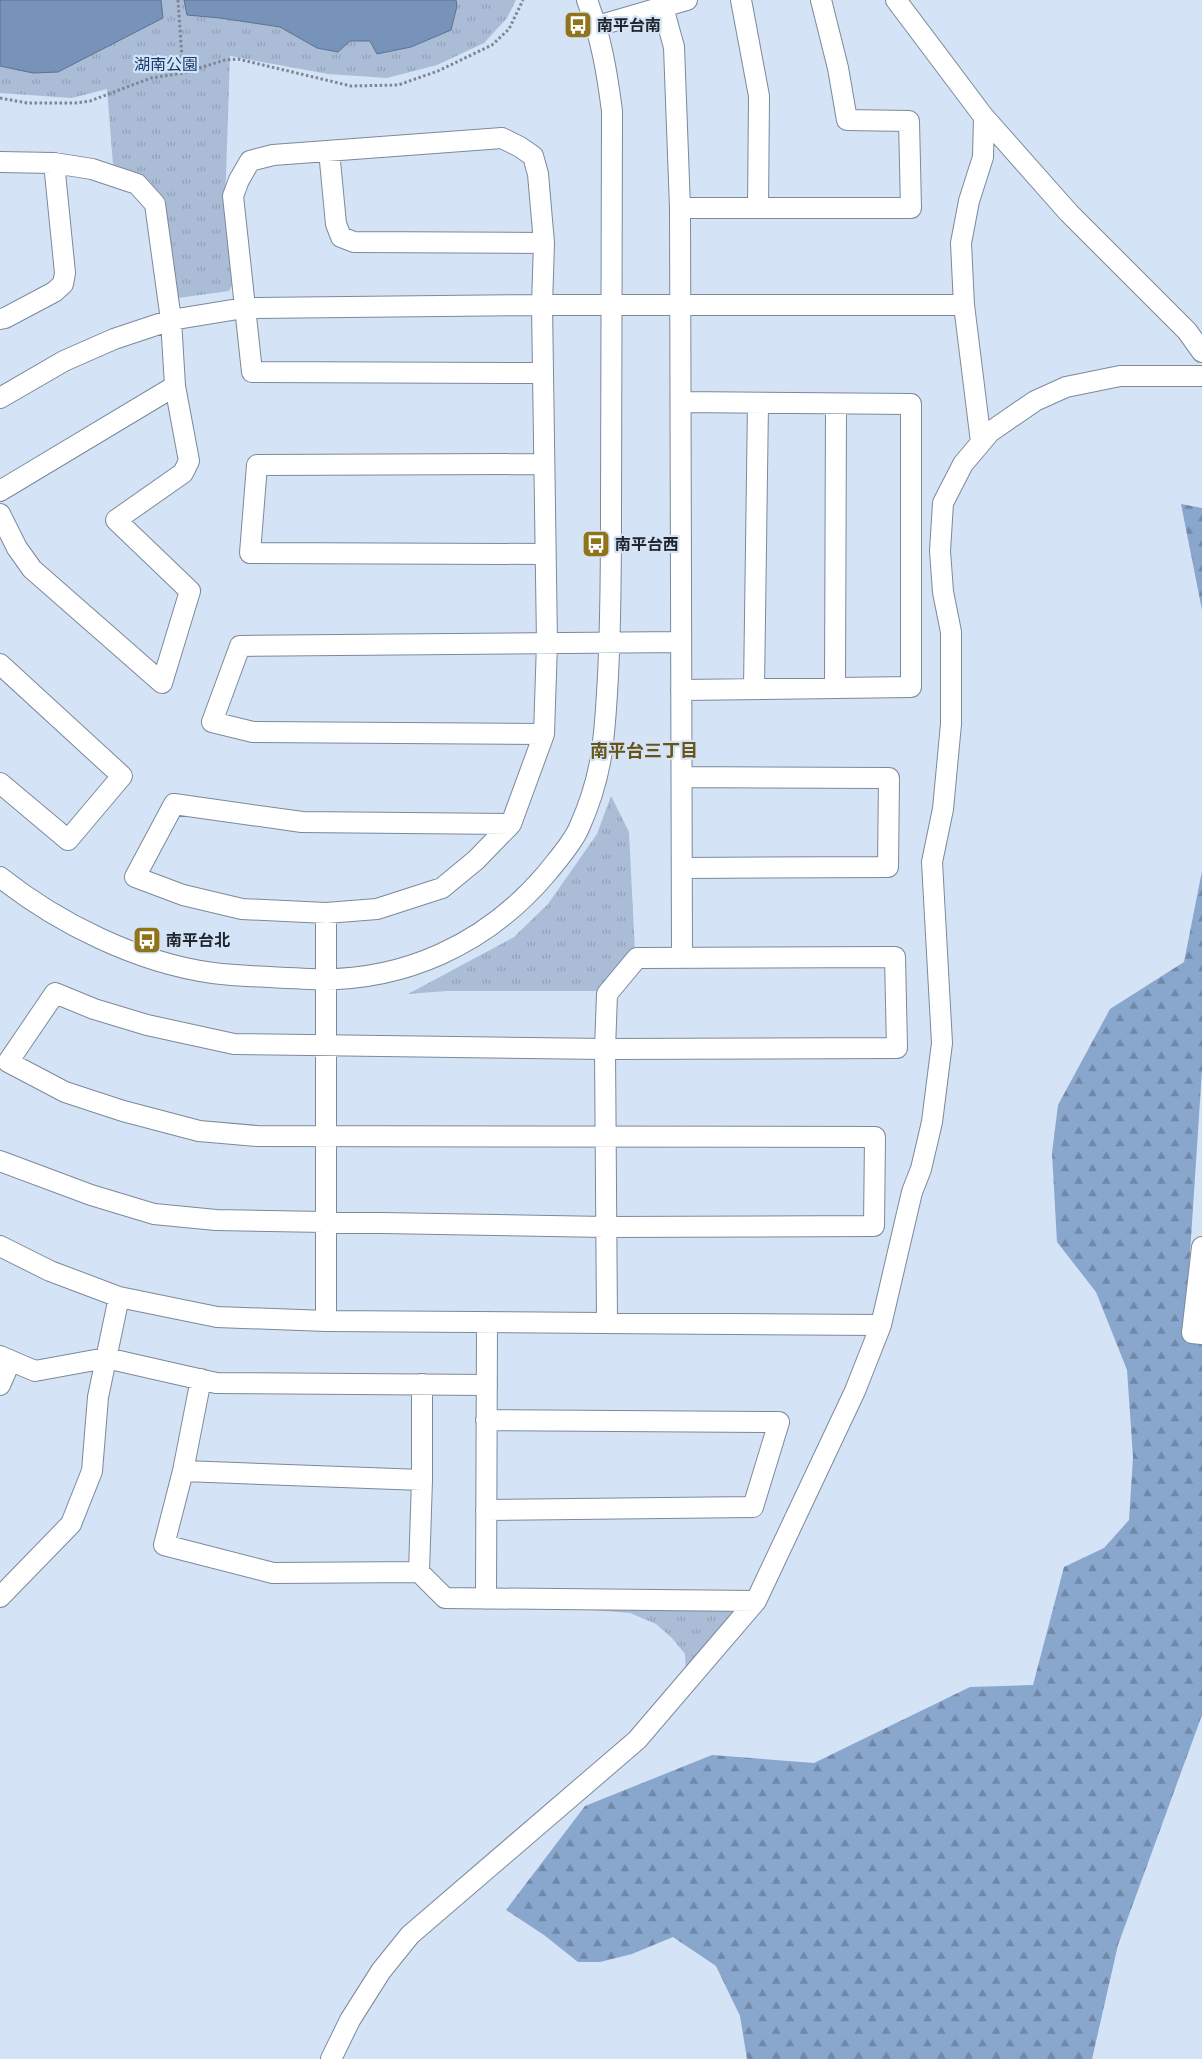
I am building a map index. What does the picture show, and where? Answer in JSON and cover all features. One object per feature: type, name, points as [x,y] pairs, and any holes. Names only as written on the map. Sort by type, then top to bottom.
[{"type":"street","points":[[0,877],[26,896],[92,935],[172,965],[211,973],[325,979],[358,977],[392,971],[431,959],[470,940],[504,917],[532,891],[578,832],[600,770],[605,738],[610,642],[612,111],[607,69],[597,26],[587,0]]},
{"type":"street","points":[[597,26],[662,3],[687,0]]},
{"type":"street","points":[[741,0],[758,96],[758,208]]},
{"type":"street","points":[[680,208],[911,208],[909,121],[847,120],[838,68],[821,0]]},
{"type":"street","points":[[896,0],[984,117],[1069,213],[1187,331],[1202,352]]},
{"type":"street","points":[[662,3],[674,47],[680,208],[682,958]]},
{"type":"street","points":[[981,442],[964,305],[961,243],[969,201],[983,157],[984,117]]},
{"type":"street","points":[[511,824],[302,822],[174,804],[135,878],[183,895],[242,909],[326,913],[377,909],[442,888],[476,860],[511,824],[544,734],[547,643],[545,554],[543,372],[542,305],[544,244],[538,174],[533,156],[502,138],[273,155],[250,161],[239,180],[234,196],[252,372],[543,372]]},
{"type":"street","points":[[329,151],[336,224],[341,237],[354,242],[544,244]]},
{"type":"street","points":[[0,162],[54,163],[92,169],[137,184],[155,204],[171,320],[175,386],[189,461],[184,473],[116,520],[190,592],[162,683],[32,569],[17,548],[0,514]]},
{"type":"street","points":[[0,319],[54,292],[62,284],[66,273],[54,163]]},
{"type":"street","points":[[0,398],[64,361],[114,339],[171,320],[244,308],[542,305],[964,305]]},
{"type":"street","points":[[331,2059],[350,2020],[381,1970],[410,1935],[637,1740],[756,1601],[855,1391],[881,1325],[912,1192],[921,1169],[932,1122],[942,1043],[932,862],[943,809],[951,724],[951,632],[943,592],[940,551],[943,503],[963,464],[990,432],[1035,401],[1066,387],[1120,376],[1202,376]]},
{"type":"street","points":[[0,491],[175,386]]},
{"type":"street","points":[[681,402],[912,404],[912,687],[682,690]]},
{"type":"street","points":[[754,689],[758,403]]},
{"type":"street","points":[[835,688],[836,404]]},
{"type":"street","points":[[544,464],[257,465],[250,553],[545,554]]},
{"type":"street","points":[[544,734],[253,732],[212,722],[240,646],[681,642]]},
{"type":"street","points":[[0,664],[122,776],[68,840],[0,783]]},
{"type":"street","points":[[682,776],[889,778],[888,867],[682,868]]},
{"type":"street","points":[[326,913],[326,1321]]},
{"type":"street","points":[[0,1161],[90,1195],[154,1214],[216,1220],[606,1227],[874,1226],[875,1138],[606,1138],[325,1135],[256,1136],[199,1131],[123,1111],[66,1092],[8,1062],[55,993],[94,1009],[193,1037],[234,1044],[605,1049],[897,1048],[895,957],[637,958],[607,994],[605,1049],[606,1138],[606,1227],[607,1322]]},
{"type":"street","points":[[0,1246],[50,1271],[119,1297],[217,1317],[326,1321],[881,1325]]},
{"type":"street","points":[[1202,1247],[1192,1333],[1202,1334]]},
{"type":"street","points":[[0,1597],[71,1524],[92,1472],[98,1397],[119,1297]]},
{"type":"street","points":[[486,1599],[487,1322]]},
{"type":"street","points":[[0,1385],[5,1359],[35,1371],[106,1358],[216,1383],[487,1385]]},
{"type":"street","points":[[201,1379],[183,1472],[164,1545],[273,1573],[419,1572],[445,1598],[756,1601]]},
{"type":"street","points":[[419,1572],[422,1480],[422,1384]]},
{"type":"street","points":[[486,1420],[779,1422],[753,1507],[486,1510]]},
{"type":"street","points":[[183,1472],[422,1480]]},
{"type":"path","points":[[178,0],[183,73]]},
{"type":"path","points":[[0,98],[27,103],[75,103],[90,101],[151,78],[183,73],[225,60],[238,59],[351,86],[398,85],[438,71],[492,46],[509,29],[522,0]]},
{"type":"green space","name":"湖南公園","points":[[0,0],[516,0],[507,18],[484,43],[437,65],[387,78],[328,74],[230,56],[225,205],[232,285],[229,291],[178,298],[137,179],[113,164],[107,89],[72,98],[0,93]]},
{"type":"green space","points":[[1181,504],[1202,508],[1202,610]]},
{"type":"green space","points":[[611,796],[629,832],[635,952],[599,991],[446,991],[408,994],[514,937],[548,904],[597,834]]},
{"type":"green space","points":[[1202,871],[1202,1070],[1188,1284],[1202,1300],[1202,1715],[1118,1945],[1092,2059],[747,2059],[740,2016],[716,1966],[673,1937],[632,1954],[600,1962],[578,1962],[544,1935],[506,1910],[585,1806],[712,1755],[814,1763],[970,1687],[1033,1685],[1064,1567],[1104,1548],[1129,1520],[1133,1457],[1127,1370],[1096,1292],[1057,1242],[1052,1153],[1058,1105],[1110,1009],[1184,962]]},
{"type":"green space","points":[[749,1605],[686,1675],[685,1654],[672,1638],[656,1624],[630,1613],[592,1610]]},
{"type":"shaded area","points":[[0,0],[161,0],[163,18],[58,72],[33,73],[0,66]]},
{"type":"shaded area","points":[[184,0],[456,0],[457,6],[451,30],[411,47],[377,54],[370,41],[350,41],[338,52],[317,48],[280,27],[187,15]]},
{"type":"place","name":"南平台南","points":[[578,25]]},
{"type":"place","name":"南平台西","points":[[596,544]]},
{"type":"place","name":"南平台北","points":[[147,940]]},
{"type":"district","name":"南平台三丁目","points":[[644,751]]}]
